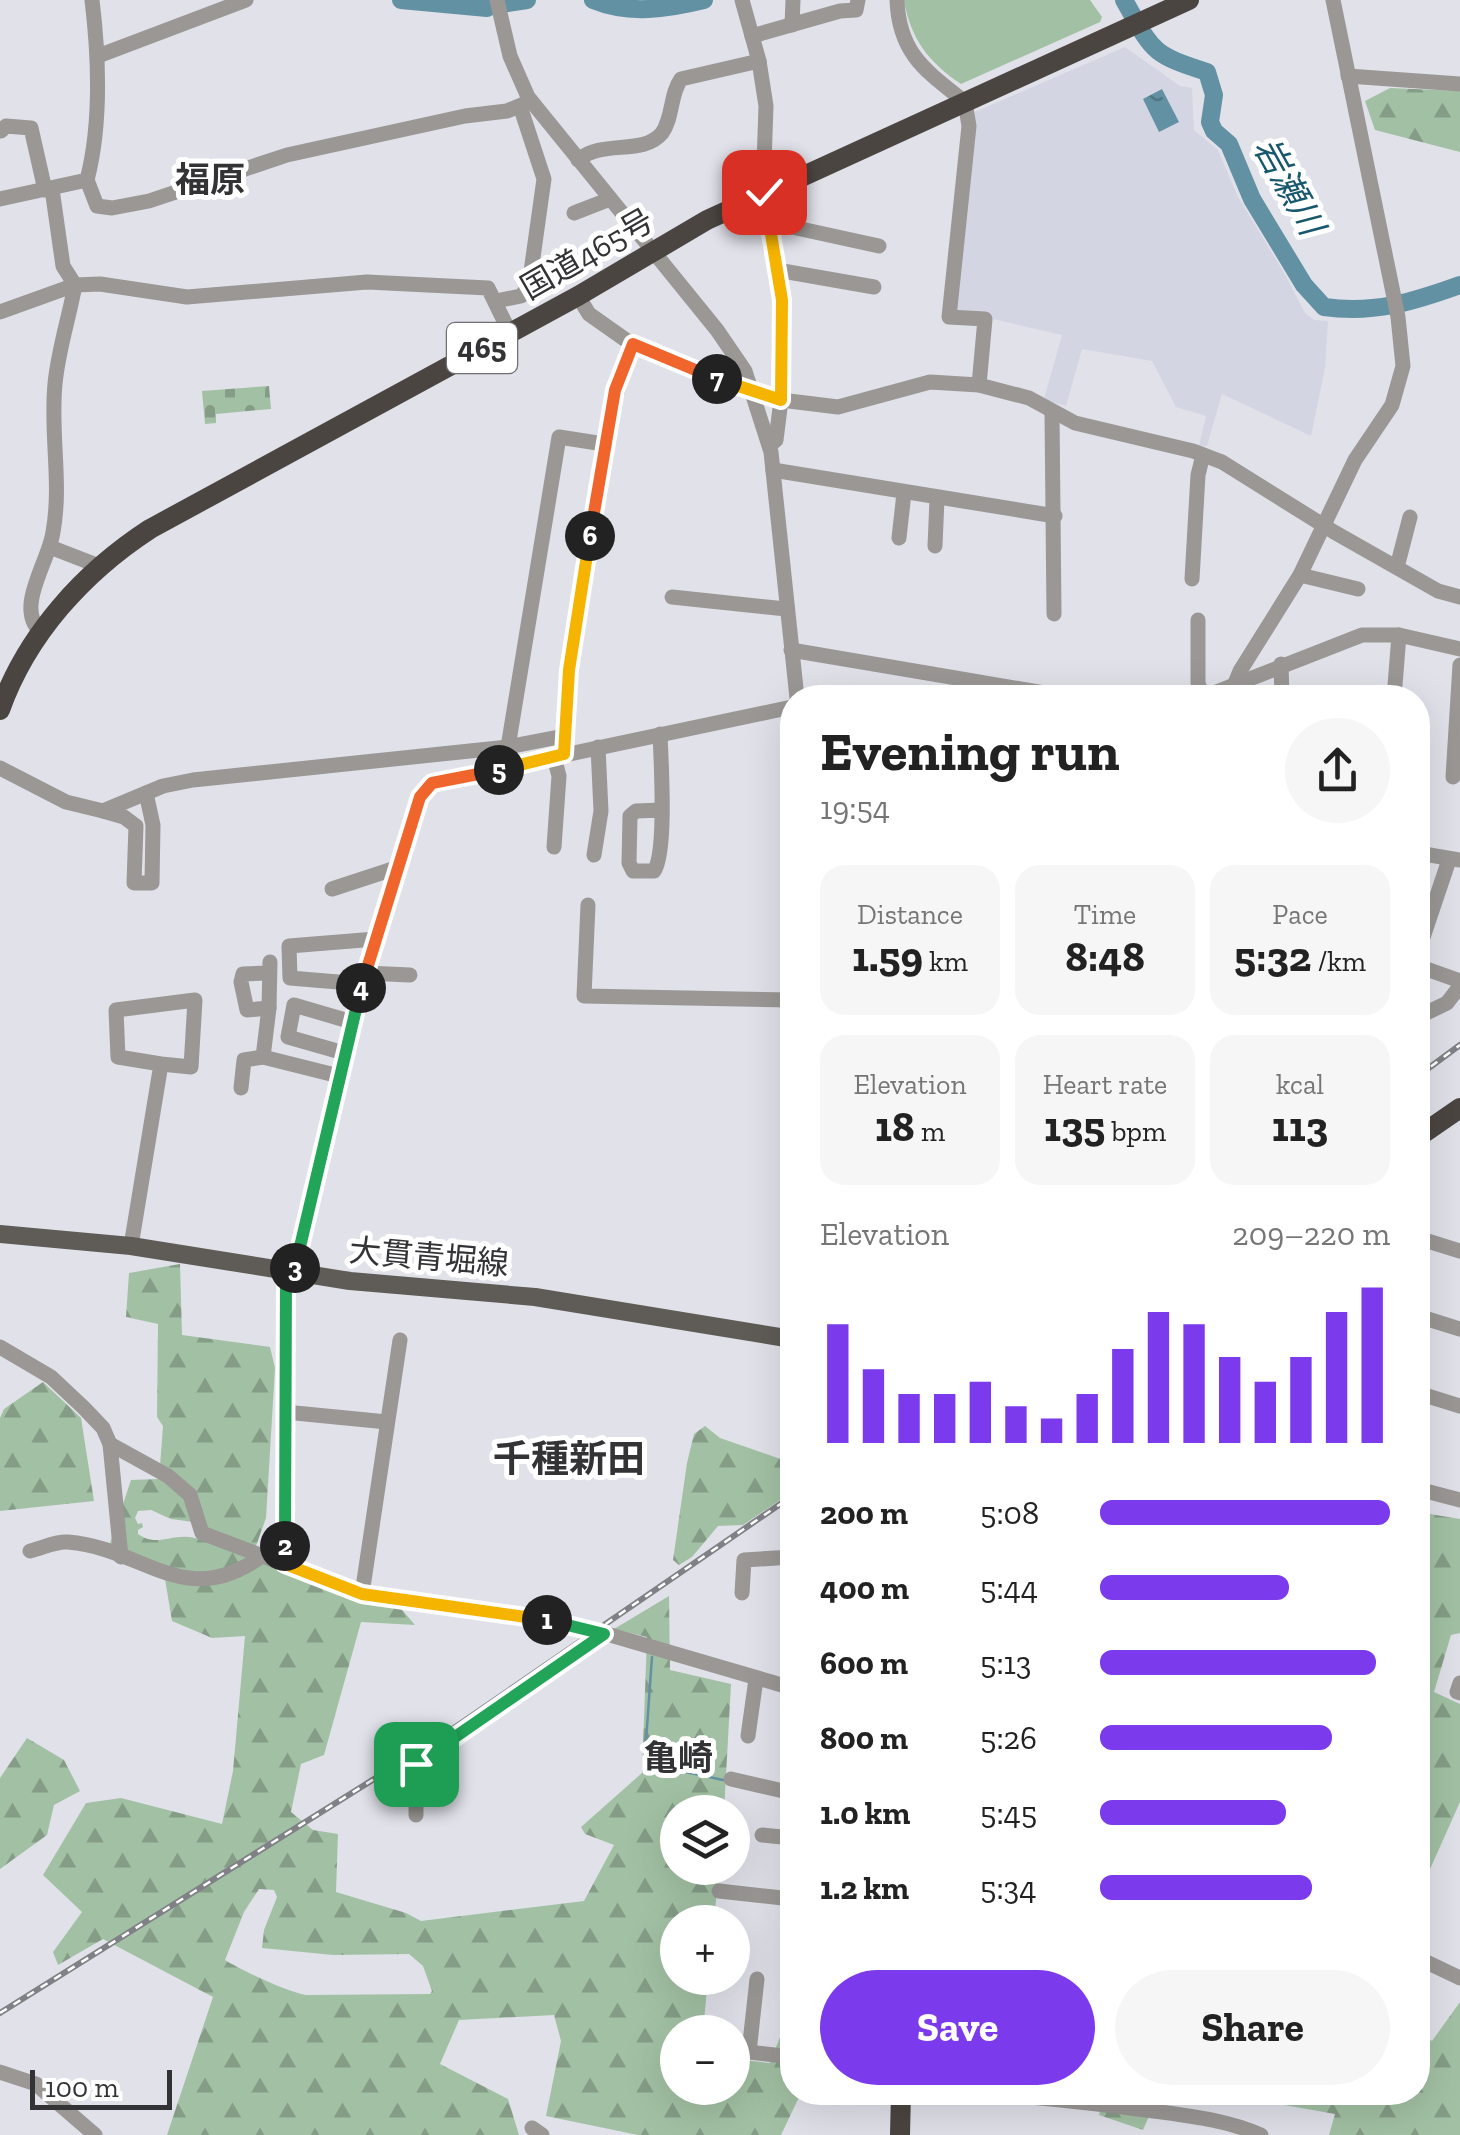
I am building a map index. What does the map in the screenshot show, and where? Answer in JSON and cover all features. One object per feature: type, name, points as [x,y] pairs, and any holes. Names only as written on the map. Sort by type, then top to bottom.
[{"type":"highway","name":"国道465号","points":[[1,706],[41,632],[99,566],[180,511],[764,192],[1189,0]]},
{"type":"highway","points":[[1430,1129],[1460,1108]]},
{"type":"highway","points":[[900,2135],[901,2105]]},
{"type":"main road","name":"大貫青堀線","points":[[0,1234],[132,1246],[290,1273],[535,1297],[780,1337]]},
{"type":"street","points":[[92,0],[98,56],[96,128],[87,180],[96,206],[112,208],[149,201],[287,155],[465,116],[508,111],[525,103]]},
{"type":"street","points":[[98,56],[246,0]]},
{"type":"street","points":[[496,301],[521,296],[529,286],[544,179],[497,0]]},
{"type":"street","points":[[742,0],[759,60],[767,124],[764,192],[784,318],[781,400],[776,440],[770,445]]},
{"type":"street","points":[[792,26],[793,0]]},
{"type":"street","points":[[752,36],[856,10],[858,0]]},
{"type":"street","points":[[897,0],[901,30],[918,64],[965,102],[969,126],[949,317],[985,320],[980,385]]},
{"type":"street","points":[[1235,685],[1300,575],[1355,460],[1392,405],[1403,366],[1398,317],[1333,0]]},
{"type":"street","points":[[578,160],[590,150],[646,144],[655,139],[663,131],[681,79],[759,60]]},
{"type":"street","points":[[1348,76],[1460,84]]},
{"type":"street","points":[[525,103],[578,160],[735,353],[770,445],[795,685]]},
{"type":"street","points":[[1,130],[6,126],[31,128],[49,190],[63,266],[76,285],[54,385],[56,486],[50,547],[29,610],[32,624],[41,632]]},
{"type":"street","points":[[0,199],[87,180]]},
{"type":"street","points":[[574,213],[610,199]]},
{"type":"street","points":[[769,222],[879,246]]},
{"type":"street","points":[[777,270],[874,287]]},
{"type":"street","points":[[0,312],[76,285],[100,284],[187,297],[367,282],[488,288],[510,332]]},
{"type":"street","points":[[578,296],[590,314],[633,344],[781,400],[838,407],[930,382],[980,385],[1029,398],[1052,412],[1098,430],[1203,455],[1222,462],[1397,568],[1460,597]]},
{"type":"street","points":[[554,847],[569,670],[604,444],[615,390],[633,344]]},
{"type":"street","points":[[1052,412],[1054,614]]},
{"type":"street","points":[[508,747],[560,437],[604,444]]},
{"type":"street","points":[[1192,579],[1198,475],[1203,455]]},
{"type":"street","points":[[773,470],[1056,516]]},
{"type":"street","points":[[898,538],[904,493]]},
{"type":"street","points":[[935,546],[937,499]]},
{"type":"street","points":[[1397,568],[1410,517]]},
{"type":"street","points":[[50,547],[99,566]]},
{"type":"street","points":[[1300,575],[1358,588]]},
{"type":"street","points":[[672,597],[786,608]]},
{"type":"street","points":[[1198,620],[1199,685]]},
{"type":"street","points":[[1241,685],[1281,664],[1362,634],[1398,636],[1460,648]]},
{"type":"street","points":[[1395,685],[1398,636]]},
{"type":"street","points":[[791,650],[997,685]]},
{"type":"street","points":[[1281,664],[1282,685]]},
{"type":"street","points":[[1453,777],[1460,665]]},
{"type":"street","points":[[285,1564],[290,1273],[364,978],[420,797],[432,783],[780,709]]},
{"type":"street","points":[[660,734],[661,810]]},
{"type":"street","points":[[103,811],[146,793],[193,780],[508,747],[564,736]]},
{"type":"street","points":[[594,855],[601,811],[598,747]]},
{"type":"street","points":[[0,768],[66,802],[124,817],[136,826],[134,883],[152,882],[153,825],[146,793]]},
{"type":"street","points":[[1430,921],[1454,860]]},
{"type":"street","points":[[332,889],[396,868]]},
{"type":"street","points":[[588,905],[584,996],[780,1000]]},
{"type":"street","points":[[376,939],[288,946],[290,978],[410,975]]},
{"type":"street","points":[[263,1057],[269,1008],[269,968],[243,974],[247,1010],[269,1008]]},
{"type":"street","points":[[1430,971],[1460,983],[1446,1004],[1430,1011]]},
{"type":"street","points":[[195,1000],[190,1067],[161,1064],[118,1057],[116,1010],[195,1000]]},
{"type":"street","points":[[344,1053],[288,1037],[294,1005],[352,1022]]},
{"type":"street","points":[[241,1088],[244,1060],[263,1057],[339,1076]]},
{"type":"street","points":[[132,1246],[161,1064]]},
{"type":"street","points":[[1430,1242],[1460,1251]]},
{"type":"street","points":[[1430,1320],[1460,1329]]},
{"type":"street","points":[[362,1594],[400,1340]]},
{"type":"street","points":[[0,1348],[51,1378],[103,1428],[110,1444],[121,1556]]},
{"type":"street","points":[[1430,1397],[1460,1406]]},
{"type":"street","points":[[285,1412],[387,1422]]},
{"type":"street","points":[[110,1444],[168,1476],[190,1496],[202,1533],[362,1594],[544,1620],[780,1685]]},
{"type":"street","points":[[1430,1492],[1460,1500]]},
{"type":"street","points":[[30,1551],[63,1542],[196,1580],[236,1570],[262,1556]]},
{"type":"street","points":[[742,1592],[744,1560],[780,1557]]},
{"type":"street","points":[[416,1816],[416,1764],[604,1634]]},
{"type":"street","points":[[748,1736],[756,1679]]},
{"type":"street","points":[[1460,1684],[1460,1693]]},
{"type":"street","points":[[731,1780],[780,1790]]},
{"type":"street","points":[[762,1835],[780,1837]]},
{"type":"street","points":[[718,1891],[780,1898]]},
{"type":"street","points":[[1430,1964],[1460,1978]]},
{"type":"street","points":[[749,2015],[757,1979]]},
{"type":"street","points":[[750,2052],[780,2056]]},
{"type":"street","points":[[0,2072],[36,2084],[95,2135]]},
{"type":"street","points":[[1108,2105],[1174,2114],[1244,2128],[1260,2135]]},
{"type":"shaded area","points":[[1125,47],[1180,86],[1192,88],[1194,130],[1218,150],[1238,197],[1305,313],[1314,320],[1328,321],[1325,368],[1311,436],[1222,394],[1207,446],[1199,446],[1206,416],[1176,407],[1152,361],[1082,349],[1066,406],[1054,403],[1044,399],[1062,335],[984,317],[955,316],[975,112]]},
{"type":"green space","points":[[904,0],[1090,0],[1102,17],[1100,22],[961,84],[923,48],[911,26]]},
{"type":"green space","points":[[1390,88],[1460,91],[1460,152],[1375,130],[1365,101]]},
{"type":"green space","points":[[269,386],[271,409],[216,414],[216,423],[205,424],[202,391]]},
{"type":"green space","points":[[180,1264],[182,1335],[270,1347],[275,1368],[266,1518],[252,1557],[398,1605],[415,1625],[361,1622],[324,1755],[301,1764],[291,1812],[313,1830],[338,1834],[336,1892],[421,1921],[584,1901],[614,1845],[585,1834],[581,1827],[642,1773],[647,1637],[614,1629],[669,1596],[670,1670],[731,1684],[725,1795],[660,1795],[660,1885],[717,1885],[716,1905],[660,1905],[660,1995],[706,1995],[705,2015],[660,2015],[660,2105],[750,2105],[750,2061],[770,2063],[780,2037],[780,2105],[795,2105],[781,2135],[638,2135],[546,2116],[561,2041],[554,2015],[459,2020],[440,2064],[508,2099],[519,2135],[167,2135],[213,1997],[103,1939],[58,1965],[53,1952],[82,1912],[43,1875],[86,1803],[121,1798],[222,1824],[233,1771],[245,1636],[212,1638],[172,1621],[164,1573],[106,1555],[131,1480],[159,1479],[163,1426],[157,1417],[158,1324],[126,1317],[129,1273]],"holes":[[[151,1510],[171,1519],[193,1522],[206,1542],[186,1537],[146,1538],[138,1534],[143,1527],[135,1518],[138,1511]],[[259,1889],[274,1890],[277,1897],[264,1930],[262,1948],[333,1955],[409,1954],[423,1966],[432,1991],[306,1995],[225,1960],[244,1912]]]},
{"type":"green space","points":[[43,1382],[81,1418],[94,1501],[0,1511],[0,1418],[4,1409]]},
{"type":"green space","points":[[705,1426],[720,1438],[780,1459],[780,1500],[743,1525],[718,1526],[692,1557],[679,1565],[673,1560],[694,1434]]},
{"type":"green space","points":[[1430,1514],[1460,1519],[1460,1633],[1451,1635],[1434,1692],[1460,1704],[1460,1802],[1430,1869]]},
{"type":"green space","points":[[27,1738],[64,1760],[80,1791],[54,1805],[47,1835],[0,1869],[0,1778]]},
{"type":"green space","points":[[1460,2002],[1460,2135],[1329,2135],[1335,2114],[1284,2105],[1430,2105],[1432,2041]]},
{"type":"green space","points":[[1101,2105],[1154,2105],[1143,2130],[1099,2115]]},
{"type":"water","points":[[1162,89],[1179,122],[1159,132],[1143,99]]},
{"type":"waterway","points":[[401,0],[487,8]]},
{"type":"waterway","points":[[507,3],[527,0]]},
{"type":"waterway","points":[[593,0],[620,8],[648,9],[704,0]]},
{"type":"waterway","name":"岩瀬川","points":[[1124,0],[1148,40],[1163,55],[1207,72],[1214,95],[1210,122],[1214,131],[1229,144],[1252,199],[1304,285],[1324,307],[1360,309],[1393,305],[1460,285]]},
{"type":"waterway","points":[[652,1657],[645,1755],[649,1764],[723,1780]]},
{"type":"railway","points":[[1430,1067],[1460,1045]]},
{"type":"railway","points":[[0,2013],[438,1739],[780,1504]]},
{"type":"district","name":"福原","points":[[210,180]]},
{"type":"district","name":"千種新田","points":[[569,1459]]},
{"type":"district","name":"亀崎","points":[[678,1758]]},
{"type":"route","points":[[416,1764],[604,1634],[544,1620],[362,1594],[285,1564],[286,1272],[294,1273],[362,984],[420,797],[432,783],[564,754],[564,706],[604,444],[615,390],[633,344],[728,384],[781,400],[784,318],[764,192]]}]
